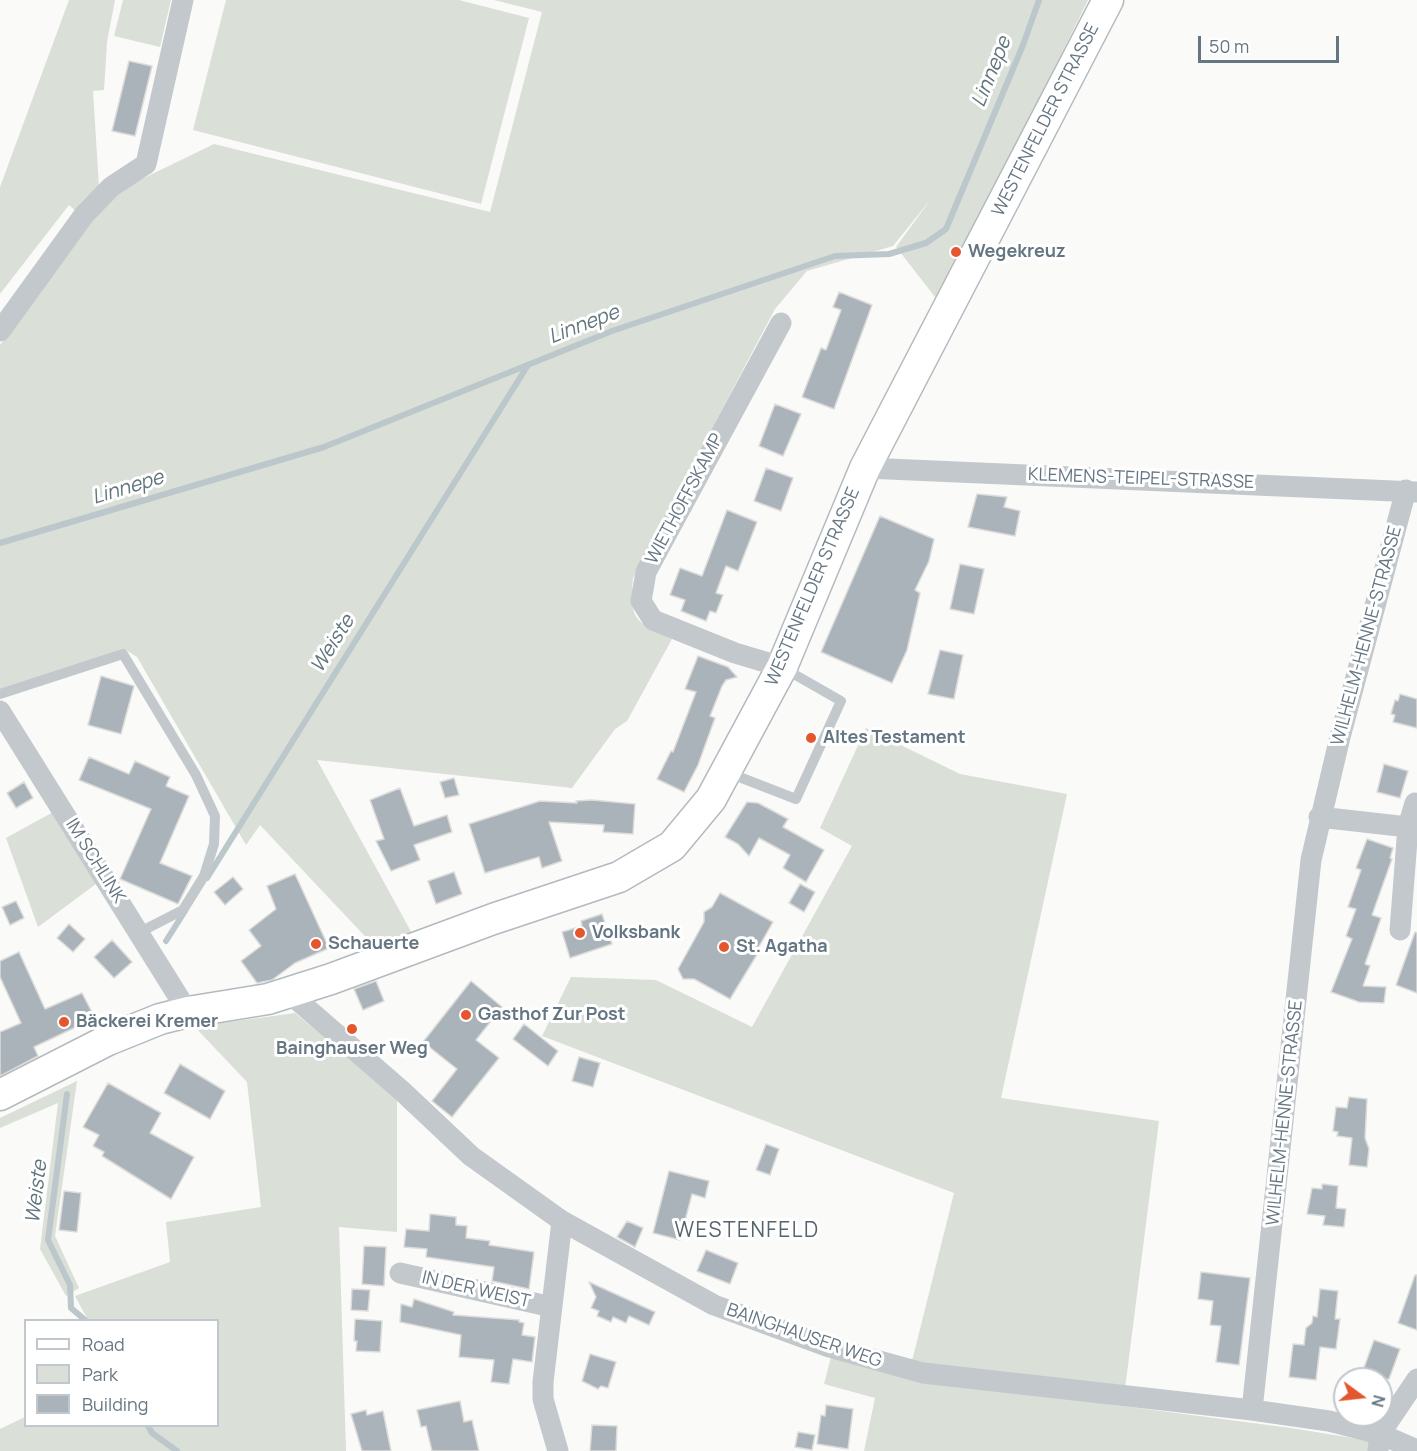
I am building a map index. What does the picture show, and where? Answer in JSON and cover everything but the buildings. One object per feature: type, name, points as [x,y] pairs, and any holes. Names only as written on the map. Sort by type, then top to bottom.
[{"type":"main road","name":"WESTENFELDER STRASSE","points":[[0,1095],[108,1040],[160,1019],[188,1012],[250,1003],[288,992],[619,877],[672,846],[711,799],[782,667],[865,468],[1108,0]]},
{"type":"street","points":[[0,331],[84,215],[111,187],[146,164],[183,0]]},
{"type":"street","name":"WIETHOFFSKAMP","points":[[781,323],[646,572],[641,601],[653,620],[735,653],[782,667]]},
{"type":"street","name":"KLEMENS-TEIPEL-STRASSE","points":[[865,468],[1412,491]]},
{"type":"street","name":"WILHELM-HENNE-STRASSE","points":[[1252,1410],[1311,860],[1319,817],[1412,491]]},
{"type":"street","name":"IM SCHLINK","points":[[0,711],[188,1012]]},
{"type":"street","points":[[1400,930],[1408,827],[1415,803]]},
{"type":"street","points":[[1319,817],[1408,827]]},
{"type":"street","name":"BAINGHAUSER WEG","points":[[288,992],[412,1100],[471,1156],[562,1221],[714,1305],[829,1347],[923,1373],[1252,1410],[1329,1421],[1379,1443],[1417,1450]]},
{"type":"street","name":"IN DER WEIST","points":[[558,1451],[543,1399],[562,1221]]},
{"type":"street","name":"IN DER WEIST","points":[[400,1273],[552,1307]]},
{"type":"street","points":[[1379,1443],[1417,1380]]},
{"type":"lane","points":[[0,694],[123,654],[196,775],[215,816],[214,844],[204,876],[183,910],[140,932]]},
{"type":"lane","points":[[725,772],[796,800],[841,700],[782,667]]},
{"type":"green space","points":[[69,0],[115,0],[107,42],[104,90],[93,91],[99,187],[79,214],[69,205],[0,294],[0,187]]},
{"type":"green space","points":[[123,0],[171,0],[160,47],[114,36]]},
{"type":"green space","points":[[226,0],[459,0],[529,18],[481,204],[193,130]]},
{"type":"green space","points":[[494,0],[1088,0],[939,302],[896,247],[931,199],[893,246],[807,271],[775,309],[633,578],[632,603],[637,618],[650,628],[672,639],[627,721],[615,729],[572,788],[317,760],[414,937],[378,950],[260,825],[246,845],[137,657],[126,650],[0,691],[0,345],[53,269],[111,194],[214,144],[490,212],[542,12]]},
{"type":"green space","points":[[866,728],[960,774],[1067,794],[1001,1098],[1159,1121],[1125,1389],[911,1365],[954,1193],[542,1036],[571,977],[656,980],[752,1027],[852,846],[820,828]]},
{"type":"green space","points":[[55,811],[100,881],[38,927],[6,838]]},
{"type":"green space","points":[[295,1013],[397,1098],[397,1232],[339,1227],[346,1451],[0,1451],[0,1429],[24,1417],[24,1427],[219,1427],[219,1319],[87,1319],[75,1296],[170,1262],[166,1222],[261,1207],[247,1082],[192,1024],[208,1025]]},
{"type":"green space","points":[[77,1081],[55,1236],[79,1288],[66,1296],[40,1249],[58,1103],[0,1128],[0,1118]]},
{"type":"green space","points":[[831,1357],[908,1378],[1291,1428],[1371,1441],[1371,1451],[864,1451],[875,1398],[824,1384]]},
{"type":"waterway","name":"Linnepe","points":[[0,543],[324,447],[612,331],[835,256],[889,254],[926,243],[946,229],[1023,45],[1039,0]]},
{"type":"waterway","name":"Weiste","points":[[207,878],[528,365]]},
{"type":"waterway","name":"Weiste","points":[[166,941],[185,911]]},
{"type":"waterway","name":"Weiste","points":[[67,1094],[48,1240],[70,1285],[71,1308],[84,1319]]},
{"type":"waterway","name":"Weiste","points":[[149,1427],[152,1433],[177,1451]]},
{"type":"place","name":"Wegekreuz","points":[[956,252]]},
{"type":"place","name":"Altes Testament","points":[[811,738]]},
{"type":"place","name":"Volksbank","points":[[580,933]]},
{"type":"place","name":"Schauerte","points":[[316,944]]},
{"type":"place","name":"St. Agatha","points":[[724,947]]},
{"type":"place","name":"Gasthof Zur Post","points":[[466,1015]]},
{"type":"place","name":"Bäckerei Kremer","points":[[64,1022]]},
{"type":"place","name":"Bainghauser Weg","points":[[352,1029]]},
{"type":"district","name":"WESTENFELD","points":[[747,1231]]}]
